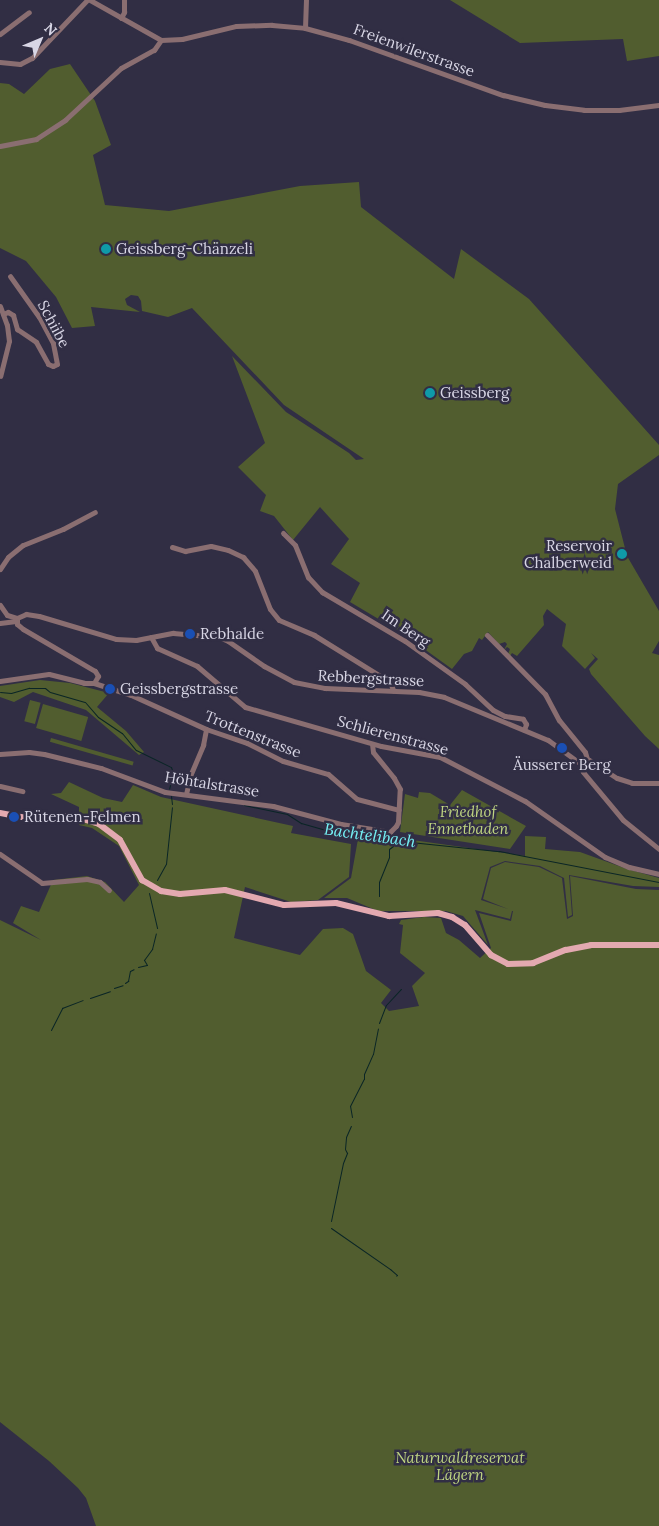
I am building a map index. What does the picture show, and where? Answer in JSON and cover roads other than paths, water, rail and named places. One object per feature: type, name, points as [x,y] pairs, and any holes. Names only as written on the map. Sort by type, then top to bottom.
[{"type":"main road","points":[[0,814],[20,817],[73,816],[99,824],[120,840],[142,880],[161,892],[180,894],[225,890],[284,905],[336,903],[389,916],[438,913],[452,917],[465,925],[491,955],[508,964],[533,964],[566,950],[591,945],[659,944]]},
{"type":"street","points":[[0,62],[20,64],[32,58],[89,0],[98,2],[121,18],[161,40],[154,50],[121,68],[65,120],[36,139],[0,146]]},
{"type":"street","points":[[121,18],[124,12],[124,0]]},
{"type":"street","points":[[305,28],[306,0]]},
{"type":"street","points":[[0,34],[29,12]]},
{"type":"street","name":"Freienwilerstrasse","points":[[161,40],[182,39],[236,26],[272,25],[305,28],[349,40],[503,95],[545,105],[584,110],[619,110],[659,105]]},
{"type":"street","name":"Schiibe","points":[[3,314],[8,312],[14,315],[19,332],[36,342],[48,364],[53,366],[57,364],[57,354],[49,336],[10,276]]},
{"type":"street","points":[[0,306],[7,325],[9,341],[0,376]]},
{"type":"street","points":[[0,569],[8,557],[23,545],[63,529],[94,512]]},
{"type":"street","name":"Im Berg","points":[[284,533],[295,545],[308,577],[322,592],[399,636],[465,684],[493,710],[505,716],[523,718],[526,724],[524,730]]},
{"type":"street","points":[[172,547],[185,550],[211,546],[228,550],[243,557],[254,571],[270,609],[280,620],[314,635],[390,682],[393,690]]},
{"type":"street","points":[[0,605],[7,616],[16,620],[22,629],[95,671],[98,678],[94,683],[49,674],[0,681]]},
{"type":"street","name":"Rebbergstrasse","points":[[0,623],[16,620],[26,614],[39,616],[116,639],[136,640],[190,634],[224,639],[269,670],[302,685],[352,690],[419,692],[444,697],[558,745],[580,763]]},
{"type":"street","points":[[487,635],[545,694],[559,720],[585,752],[586,759]]},
{"type":"street","name":"Schlierenstrasse","points":[[151,637],[157,648],[197,666],[246,707],[372,744],[447,760],[524,801],[605,857],[629,867],[659,874]]},
{"type":"street","name":"Trottenstrasse","points":[[94,683],[131,695],[206,729],[242,741],[282,761],[328,774],[357,799],[399,810]]},
{"type":"street","points":[[186,794],[190,776],[203,745],[206,729]]},
{"type":"street","points":[[372,744],[373,752],[399,785],[401,797],[399,810]]},
{"type":"street","name":"Höhtalstrasse","points":[[0,754],[29,752],[44,754],[101,768],[165,792],[273,806],[341,824],[377,831],[391,832],[396,826],[399,810]]},
{"type":"street","points":[[586,759],[580,763],[583,772],[623,820],[659,849]]},
{"type":"street","points":[[586,759],[617,778],[632,783],[659,783]]},
{"type":"street","points":[[0,786],[22,791]]},
{"type":"street","points":[[0,854],[42,883],[88,879],[100,882],[109,890]]},
{"type":"waterway","name":"Bachtelibach","points":[[0,692],[11,693],[29,688],[45,688],[50,692],[85,702],[98,717],[122,733],[136,750],[171,767],[173,773],[169,789]]},
{"type":"waterway","points":[[171,796],[172,804]]},
{"type":"waterway","name":"Bachtelibach","points":[[244,805],[287,814],[301,823],[343,835],[499,851],[659,882]]},
{"type":"waterway","points":[[157,880],[166,864],[172,807]]},
{"type":"waterway","points":[[379,896],[379,882],[389,857],[389,849],[393,846]]},
{"type":"waterway","points":[[149,893],[157,928]]},
{"type":"waterway","points":[[138,967],[147,965],[144,960],[152,949],[156,933]]},
{"type":"waterway","points":[[125,983],[128,981],[130,971],[134,969]]},
{"type":"waterway","points":[[114,988],[123,985]]},
{"type":"waterway","points":[[379,1023],[386,1005],[401,989]]},
{"type":"waterway","points":[[90,998],[110,991]]},
{"type":"waterway","points":[[51,1030],[62,1008],[83,1000]]},
{"type":"waterway","points":[[352,1117],[350,1106],[364,1079],[364,1074],[373,1054],[378,1028]]},
{"type":"waterway","points":[[331,1221],[343,1163],[347,1153],[345,1149],[346,1137],[351,1126]]},
{"type":"waterway","points":[[331,1228],[390,1269],[396,1276]]},
{"type":"place","name":"Geissberg-Chänzeli","points":[[106,249]]},
{"type":"place","name":"Geissberg","points":[[430,393]]},
{"type":"place","name":"Reservoir Chalberweid","points":[[622,554]]},
{"type":"place","name":"Rebhalde","points":[[190,634]]},
{"type":"place","name":"Geissbergstrasse","points":[[110,689]]},
{"type":"place","name":"Äusserer Berg","points":[[562,748]]},
{"type":"place","name":"Rütenen-Felmen","points":[[14,817]]},
{"type":"park label","name":"Friedhof Ennetbaden","points":[[468,820]]},
{"type":"park label","name":"Naturwaldreservat Lägern","points":[[460,1466]]}]
